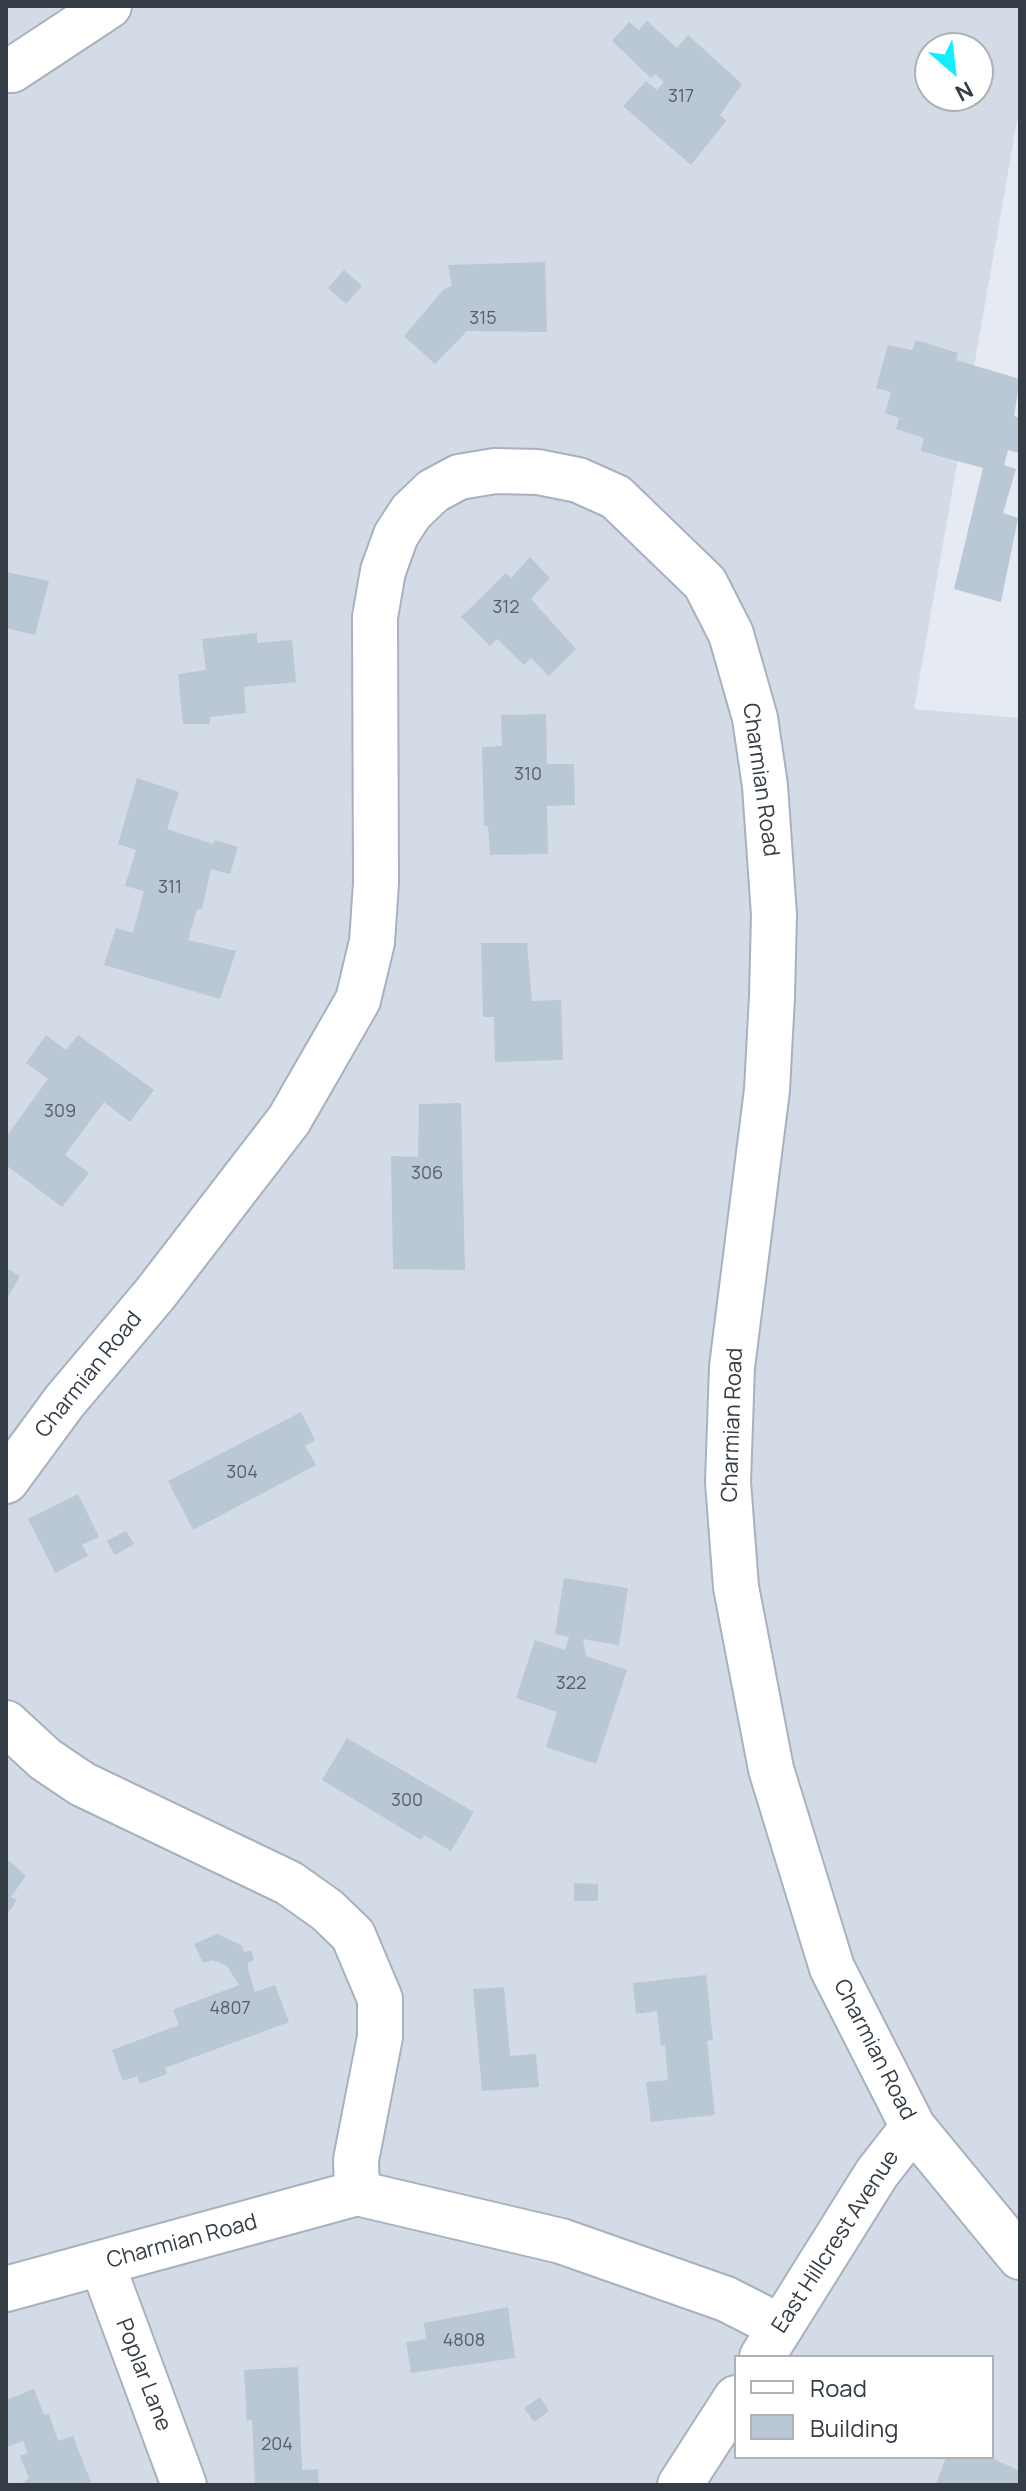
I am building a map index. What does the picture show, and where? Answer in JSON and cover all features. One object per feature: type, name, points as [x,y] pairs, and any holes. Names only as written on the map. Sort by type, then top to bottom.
[{"type":"street","points":[[6,70],[12,70],[109,6]]},
{"type":"street","name":"Charmian Road","points":[[6,1481],[64,1402],[155,1294],[289,1120],[358,1000],[372,942],[376,883],[375,617],[383,571],[396,535],[411,512],[433,491],[471,475],[495,471],[538,472],[578,480],[616,497],[705,583],[731,634],[755,718],[770,837],[774,928],[767,1090],[732,1367],[728,1482],[736,1587],[771,1769],[832,1968],[913,2127],[1020,2257]]},
{"type":"street","points":[[6,1723],[45,1759],[82,1784],[289,1883],[327,1910],[353,1935],[380,1999],[380,2037],[356,2160],[357,2193]]},
{"type":"street","name":"East Hillcrest Avenue","points":[[771,2342],[877,2173],[913,2127]]},
{"type":"street","name":"Charmian Road","points":[[6,2289],[357,2193],[561,2241],[726,2299],[771,2342]]},
{"type":"street","name":"Poplar Lane","points":[[102,2264],[184,2485]]},
{"type":"street","points":[[680,2485],[734,2401]]},
{"type":"shaded area","points":[[6,6],[1020,6],[1020,104],[914,709],[1020,718],[1020,2485],[6,2485]]},
{"type":"building","points":[[647,21],[677,48],[688,35],[742,84],[720,115],[726,121],[691,165],[623,106],[646,81],[657,90],[664,82],[655,74],[651,78],[612,41],[629,22],[639,30]]},
{"type":"building","points":[[545,262],[547,332],[467,331],[435,364],[404,336],[444,289],[452,286],[448,265]]},
{"type":"building","points":[[344,270],[362,286],[346,304],[328,288]]},
{"type":"building","points":[[916,340],[958,353],[956,360],[1020,379],[1014,416],[1020,418],[1020,449],[1019,453],[1008,450],[1004,465],[1016,469],[1003,513],[1018,518],[1001,602],[954,589],[983,468],[921,451],[924,438],[896,429],[899,418],[885,413],[891,392],[876,388],[888,345],[912,350]]},
{"type":"building","points":[[530,557],[550,578],[531,599],[576,649],[549,676],[531,658],[524,665],[497,639],[490,646],[461,617],[506,573],[511,578]]},
{"type":"building","points":[[6,572],[49,581],[35,635],[6,628]]},
{"type":"building","points":[[257,633],[257,643],[292,640],[296,682],[244,687],[246,713],[210,717],[210,724],[183,724],[178,674],[206,670],[202,639]]},
{"type":"building","points":[[546,714],[547,764],[574,764],[575,805],[547,806],[548,854],[490,855],[488,826],[484,826],[482,747],[502,746],[501,715]]},
{"type":"building","points":[[137,778],[179,792],[167,829],[213,844],[215,840],[238,847],[230,874],[211,869],[202,909],[197,909],[188,940],[236,951],[220,999],[104,965],[116,928],[133,933],[144,891],[125,886],[136,850],[118,844]]},
{"type":"building","points":[[481,943],[527,943],[532,1001],[561,1000],[563,1060],[495,1062],[494,1017],[483,1017]]},
{"type":"building","points":[[46,1035],[66,1050],[78,1035],[154,1090],[130,1122],[104,1102],[65,1155],[89,1173],[62,1207],[6,1165],[6,1137],[48,1079],[26,1063]]},
{"type":"building","points":[[461,1103],[465,1270],[393,1269],[391,1156],[418,1157],[419,1104]]},
{"type":"building","points":[[6,1268],[20,1276],[6,1301]]},
{"type":"building","points":[[301,1412],[315,1440],[305,1446],[316,1465],[193,1530],[168,1481]]},
{"type":"building","points":[[78,1494],[99,1537],[82,1545],[88,1556],[55,1573],[28,1519]]},
{"type":"building","points":[[126,1531],[134,1544],[115,1555],[107,1541]]},
{"type":"building","points":[[564,1578],[628,1588],[619,1645],[583,1639],[586,1656],[627,1670],[596,1764],[546,1747],[557,1712],[516,1698],[535,1640],[565,1650],[569,1637],[555,1634]]},
{"type":"building","points":[[347,1738],[474,1812],[451,1851],[424,1835],[421,1840],[322,1780]]},
{"type":"building","points":[[6,1858],[26,1876],[11,1897],[17,1900],[6,1916]]},
{"type":"building","points":[[574,1883],[598,1884],[598,1901],[574,1901]]},
{"type":"building","points":[[217,1934],[241,1945],[244,1952],[251,1950],[254,1960],[248,1963],[248,1970],[255,1992],[275,1985],[289,2022],[165,2068],[167,2074],[140,2084],[137,2076],[123,2081],[112,2050],[179,2025],[173,2010],[239,1985],[227,1966],[213,1960],[203,1963],[194,1944]]},
{"type":"building","points":[[706,1975],[713,2040],[707,2041],[715,2115],[651,2122],[646,2082],[668,2080],[665,2045],[661,2046],[657,2011],[636,2014],[633,1983]]},
{"type":"building","points":[[504,1987],[510,2056],[536,2054],[539,2087],[482,2091],[473,1989]]},
{"type":"building","points":[[508,2307],[515,2358],[411,2373],[406,2342],[426,2339],[424,2323]]},
{"type":"building","points":[[298,2367],[302,2470],[318,2469],[319,2485],[255,2485],[252,2420],[247,2421],[244,2370]]},
{"type":"building","points":[[34,2389],[44,2415],[49,2414],[58,2441],[73,2436],[92,2485],[20,2485],[29,2478],[20,2456],[28,2453],[23,2441],[6,2447],[6,2400]]},
{"type":"building","points":[[540,2397],[549,2411],[534,2422],[524,2408]]},
{"type":"building","points":[[945,2459],[993,2459],[1020,2471],[1020,2485],[936,2485]]}]
